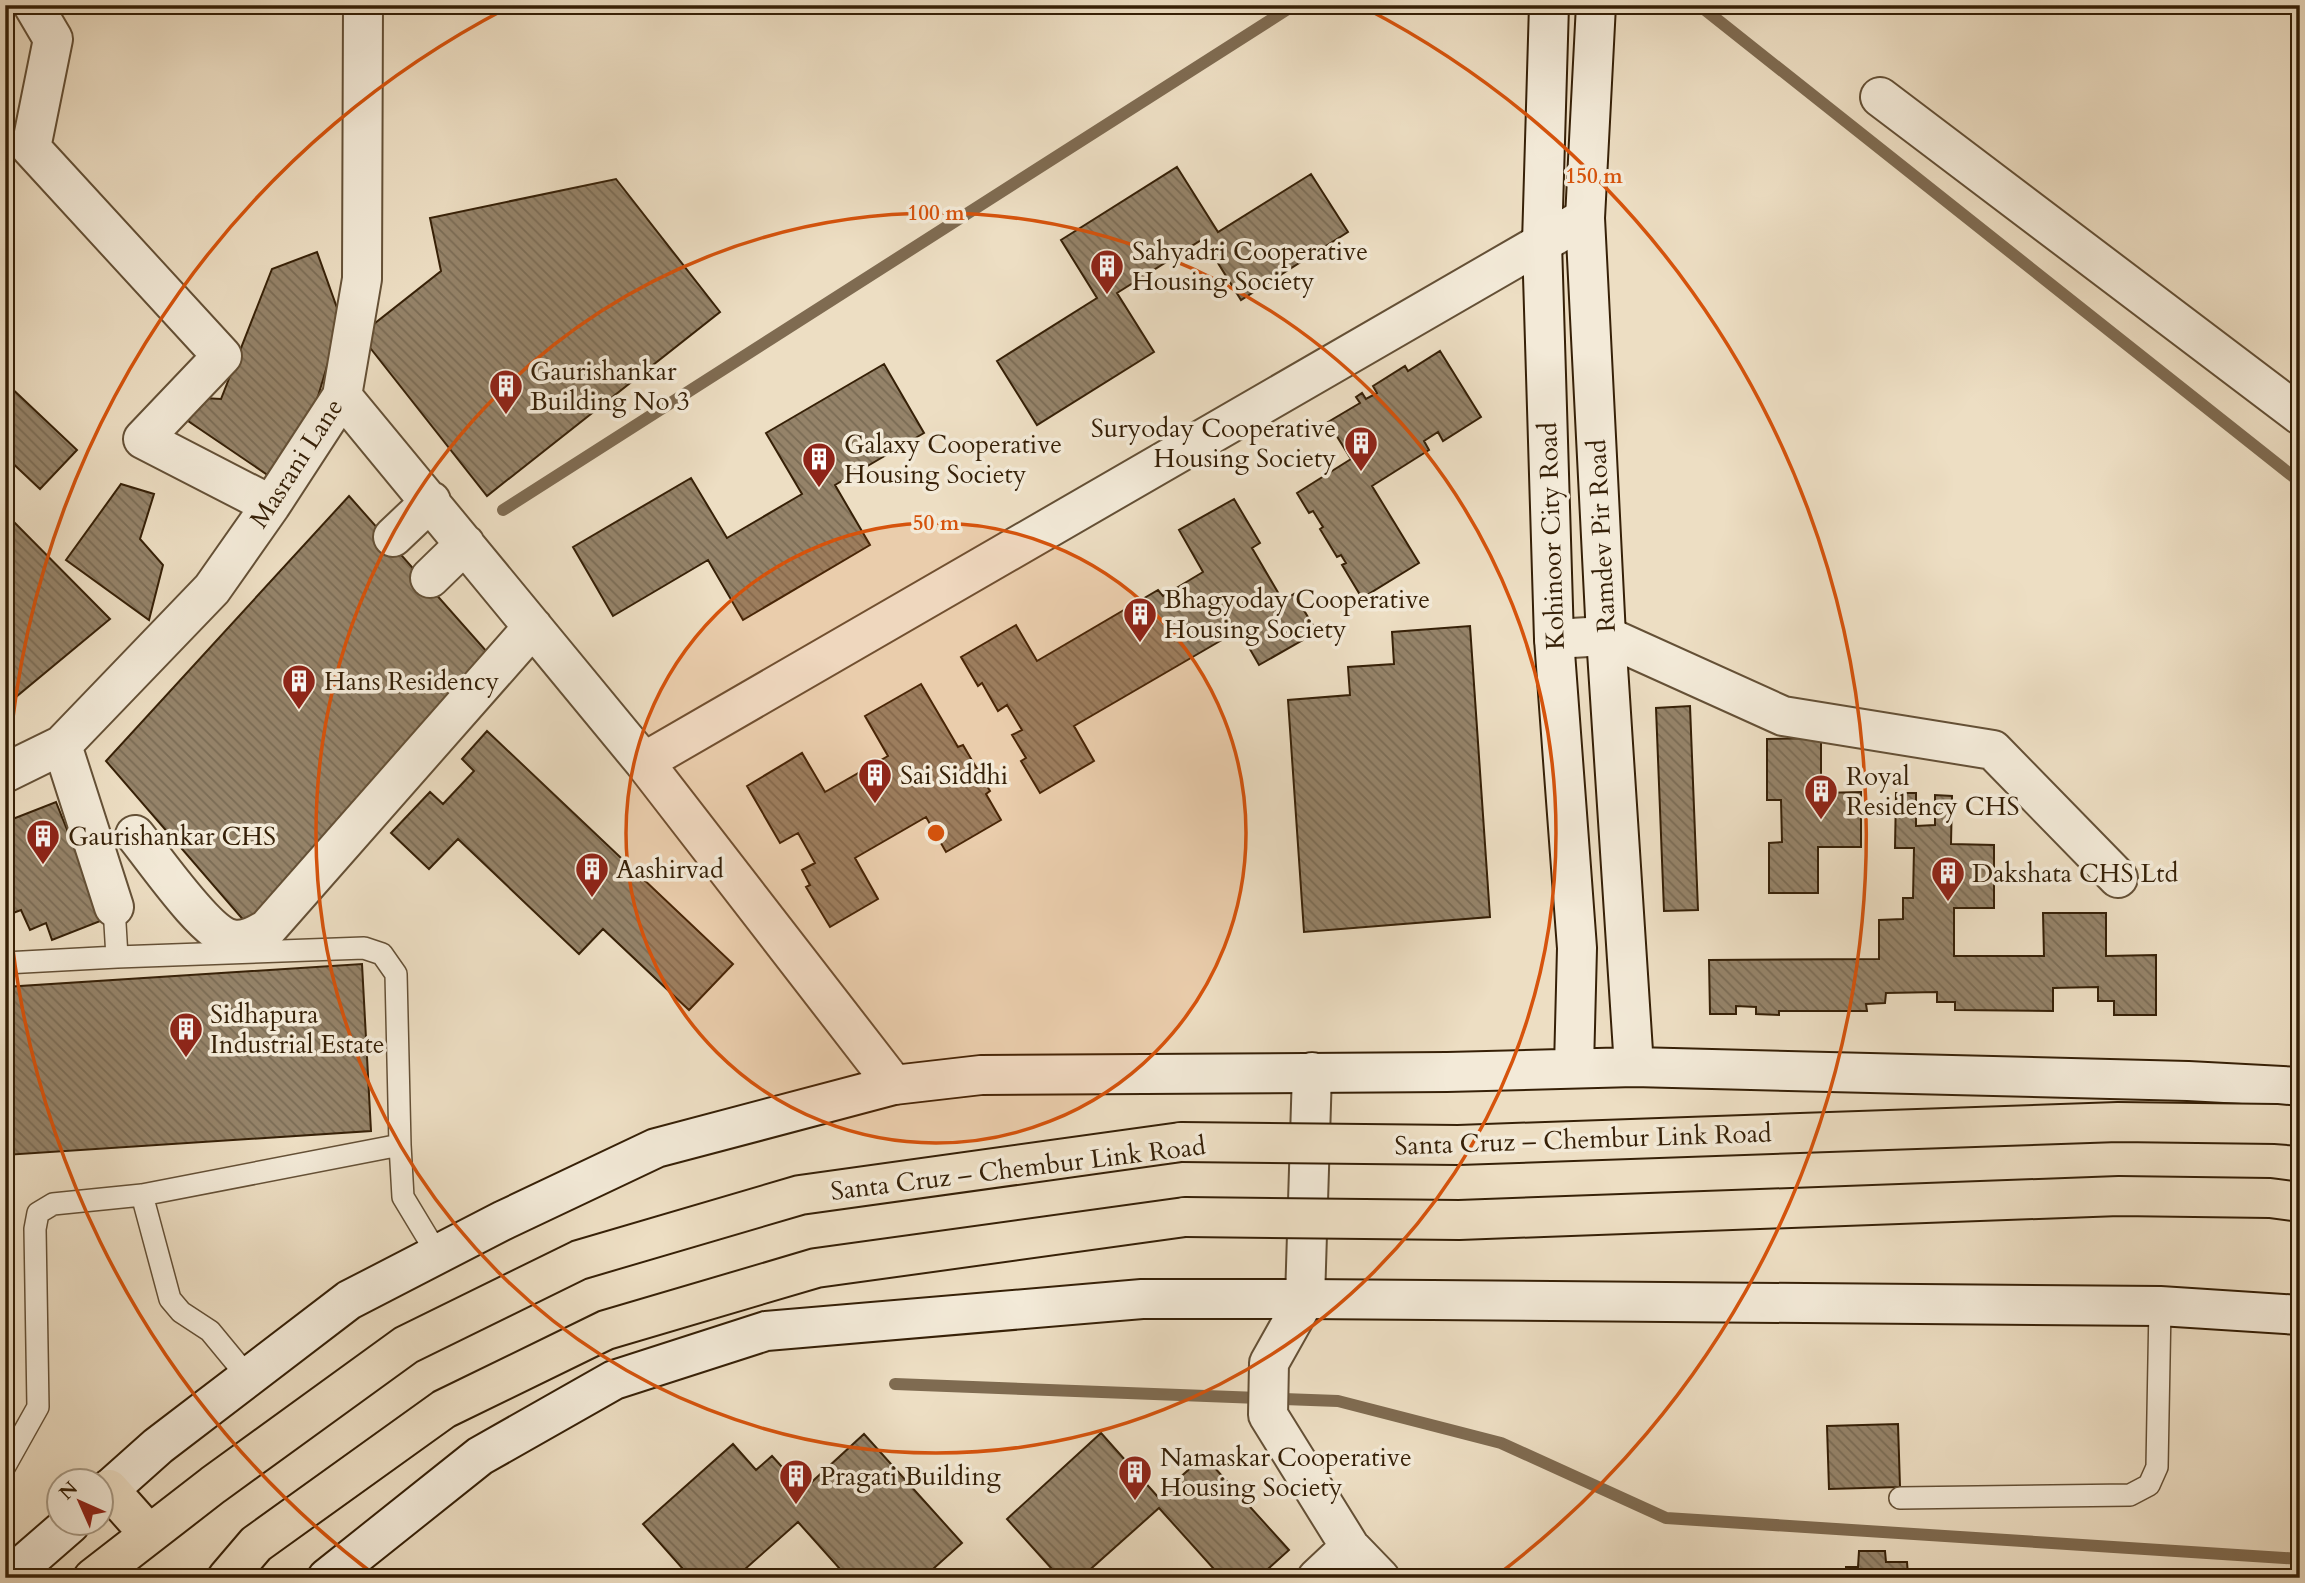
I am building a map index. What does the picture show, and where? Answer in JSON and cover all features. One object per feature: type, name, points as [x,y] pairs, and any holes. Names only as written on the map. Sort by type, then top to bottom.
[{"type":"highway","name":"Santa Cruz – Chembur Link Road","points":[[93,1578],[213,1485],[406,1345],[579,1260],[800,1195],[1181,1142],[1458,1145],[2118,1122],[2300,1126]]},
{"type":"highway","points":[[227,1578],[256,1544],[444,1409],[606,1330],[816,1268],[1185,1217],[1459,1220],[2119,1196],[2270,1198],[2300,1202]]},
{"type":"highway","points":[[116,1503],[149,1534]]},
{"type":"street","points":[[33,5],[53,39],[31,148],[222,356],[143,439],[271,505]]},
{"type":"street","name":"Masrani Lane","points":[[5,773],[62,745],[212,589],[342,396],[362,279],[363,5]]},
{"type":"street","name":"Kohinoor City Road","points":[[1549,5],[1542,243],[1554,639],[1577,948],[1574,1067]]},
{"type":"street","name":"Ramdev Pir Road","points":[[1596,5],[1585,218],[1606,636],[1634,1067]]},
{"type":"street","points":[[1880,97],[2300,415]]},
{"type":"street","points":[[644,762],[1585,218]]},
{"type":"street","points":[[342,396],[644,762],[894,1085]]},
{"type":"street","points":[[393,537],[430,500]]},
{"type":"street","points":[[430,578],[465,544]]},
{"type":"street","points":[[484,641],[525,618]]},
{"type":"street","points":[[109,891],[145,847],[210,927],[230,939],[247,939],[267,929],[525,618]]},
{"type":"street","points":[[1554,639],[1606,636],[1783,716],[1993,750],[2118,878]]},
{"type":"street","points":[[62,745],[109,891]]},
{"type":"street","points":[[116,1483],[158,1446],[349,1300],[656,1148],[894,1085],[981,1075],[1447,1072],[1634,1067],[2188,1081],[2300,1087]]},
{"type":"street","points":[[1312,1072],[1305,1298],[1269,1363],[1268,1415],[1350,1548],[1380,1578]]},
{"type":"street","points":[[327,1578],[480,1456],[614,1380],[766,1331],[1142,1299],[1305,1298],[2160,1306],[2300,1315]]},
{"type":"street","points":[[8,1578],[54,1538]]},
{"type":"street","points":[[1317,1578],[1350,1548]]},
{"type":"lane","points":[[109,891],[117,957]]},
{"type":"lane","points":[[5,963],[364,948],[382,954],[396,974],[403,1197],[438,1255]]},
{"type":"lane","points":[[5,1466],[38,1407],[35,1229],[38,1213],[52,1204],[142,1195],[400,1145]]},
{"type":"lane","points":[[142,1195],[170,1299],[181,1312],[210,1331],[248,1377]]},
{"type":"lane","points":[[1900,1497],[2130,1495],[2149,1485],[2157,1467],[2160,1306]]},
{"type":"building","points":[[5,90],[14,110],[5,119]]},
{"type":"building","name":"Sahyadri Cooperative Housing Society","points":[[1177,167],[1218,232],[1311,174],[1348,232],[1241,300],[1203,239],[1117,293],[1154,352],[1037,425],[997,361],[1097,298],[1061,240]]},
{"type":"building","name":"Gaurishankar Building No 3","points":[[616,179],[720,312],[487,496],[360,335],[441,271],[430,218]]},
{"type":"building","points":[[317,252],[341,319],[311,420],[272,478],[188,421],[203,398],[221,399],[272,269]]},
{"type":"building","name":"Suryoday Cooperative Housing Society","points":[[1440,351],[1481,417],[1443,441],[1438,432],[1424,441],[1429,450],[1372,486],[1419,563],[1362,598],[1342,565],[1346,563],[1341,555],[1337,557],[1320,529],[1323,527],[1313,511],[1309,513],[1297,493],[1351,459],[1328,422],[1360,403],[1356,397],[1362,393],[1366,399],[1377,393],[1373,386],[1405,366],[1408,371]]},
{"type":"building","name":"Galaxy Cooperative Housing Society","points":[[884,364],[924,433],[835,485],[870,545],[743,620],[708,560],[613,616],[573,547],[691,478],[727,538],[802,494],[766,433]]},
{"type":"building","points":[[5,382],[77,450],[40,489],[5,456]]},
{"type":"building","points":[[121,484],[154,494],[140,539],[163,565],[149,620],[66,560]]},
{"type":"building","name":"Hans Residency","points":[[349,496],[495,661],[246,923],[106,761]]},
{"type":"building","name":"Bhagyoday Cooperative Housing Society","points":[[1234,499],[1260,543],[1252,548],[1283,601],[1294,594],[1317,632],[1259,665],[1239,630],[1074,726],[1094,761],[1040,793],[1021,761],[1026,758],[1012,735],[1022,730],[1007,705],[998,711],[982,683],[978,686],[961,657],[1016,625],[1037,661],[1158,590],[1163,596],[1203,572],[1179,530]]},
{"type":"building","points":[[5,513],[110,619],[5,706]]},
{"type":"building","points":[[1470,626],[1490,917],[1304,932],[1288,700],[1350,695],[1348,667],[1394,664],[1392,632]]},
{"type":"building","name":"Sai Siddhi","points":[[921,684],[958,747],[963,745],[990,791],[986,794],[1001,820],[946,852],[926,817],[855,858],[878,899],[830,927],[806,887],[810,885],[802,870],[815,863],[798,833],[780,843],[747,786],[802,753],[825,792],[888,756],[865,716]]},
{"type":"building","points":[[1690,706],[1698,910],[1664,911],[1656,708]]},
{"type":"building","name":"Aashirvad","points":[[487,731],[733,964],[689,1010],[603,929],[579,954],[458,839],[429,869],[391,833],[430,792],[443,804],[474,771],[462,759]]},
{"type":"building","name":"Royal Residency CHS","points":[[1821,738],[1821,793],[1861,792],[1861,847],[1818,847],[1818,893],[1769,893],[1769,843],[1782,842],[1781,800],[1767,800],[1767,739]]},
{"type":"building","name":"Dakshata CHS Ltd","points":[[1896,793],[1916,793],[1916,826],[1935,825],[1935,795],[1952,796],[1951,844],[1994,845],[1994,908],[1954,908],[1954,956],[2044,956],[2043,913],[2106,913],[2106,956],[2156,955],[2156,1015],[2114,1015],[2114,1001],[2098,1001],[2098,987],[2053,988],[2053,1011],[1955,1010],[1955,1002],[1937,1002],[1937,992],[1886,993],[1885,1003],[1866,1004],[1867,1011],[1779,1011],[1779,1015],[1756,1014],[1756,1007],[1736,1006],[1736,1014],[1710,1014],[1709,960],[1879,959],[1879,920],[1903,919],[1903,898],[1913,898],[1914,848],[1895,848]]},
{"type":"building","name":"Gaurishankar CHS","points":[[56,802],[103,920],[52,940],[46,923],[30,930],[21,910],[5,916],[5,822]]},
{"type":"building","name":"Sidhapura Industrial Estate","points":[[362,964],[371,1131],[5,1155],[5,987]]},
{"type":"building","points":[[1898,1424],[1900,1487],[1829,1489],[1827,1426]]},
{"type":"building","name":"Namaskar Cooperative Housing Society","points":[[1101,1433],[1158,1497],[1204,1456],[1289,1550],[1258,1578],[1222,1578],[1159,1508],[1084,1575],[1086,1578],[1042,1578],[1052,1569],[1007,1519]]},
{"type":"building","name":"Pragati Building","points":[[864,1434],[962,1543],[923,1578],[848,1578],[798,1522],[735,1578],[691,1578],[643,1524],[733,1444],[756,1470],[772,1456],[803,1490]]},
{"type":"building","points":[[1859,1551],[1885,1551],[1886,1562],[1907,1562],[1908,1575],[1919,1575],[1919,1578],[1846,1578],[1846,1567],[1858,1567]]},
{"type":"waterway","points":[[503,510],[1294,5]]},
{"type":"waterway","points":[[1699,5],[2300,482]]},
{"type":"waterway","points":[[895,1384],[1338,1401],[1501,1443],[1666,1518],[2300,1559]]},
{"type":"place","name":"Sahyadri Cooperative Housing Society","points":[[1107,296]]},
{"type":"place","name":"Gaurishankar Building No 3","points":[[506,416]]},
{"type":"place","name":"Suryoday Cooperative Housing Society","points":[[1361,473]]},
{"type":"place","name":"Galaxy Cooperative Housing Society","points":[[819,489]]},
{"type":"place","name":"Bhagyoday Cooperative Housing Society","points":[[1140,644]]},
{"type":"place","name":"Hans Residency","points":[[299,711]]},
{"type":"place","name":"Sai Siddhi","points":[[875,805]]},
{"type":"place","name":"Royal Residency CHS","points":[[1821,821]]},
{"type":"place","name":"Gaurishankar CHS","points":[[43,866]]},
{"type":"place","name":"Aashirvad","points":[[592,899]]},
{"type":"place","name":"Dakshata CHS Ltd","points":[[1948,903]]},
{"type":"place","name":"Sidhapura Industrial Estate","points":[[186,1059]]},
{"type":"place","name":"Namaskar Cooperative Housing Society","points":[[1135,1502]]},
{"type":"place","name":"Pragati Building","points":[[796,1506]]}]
